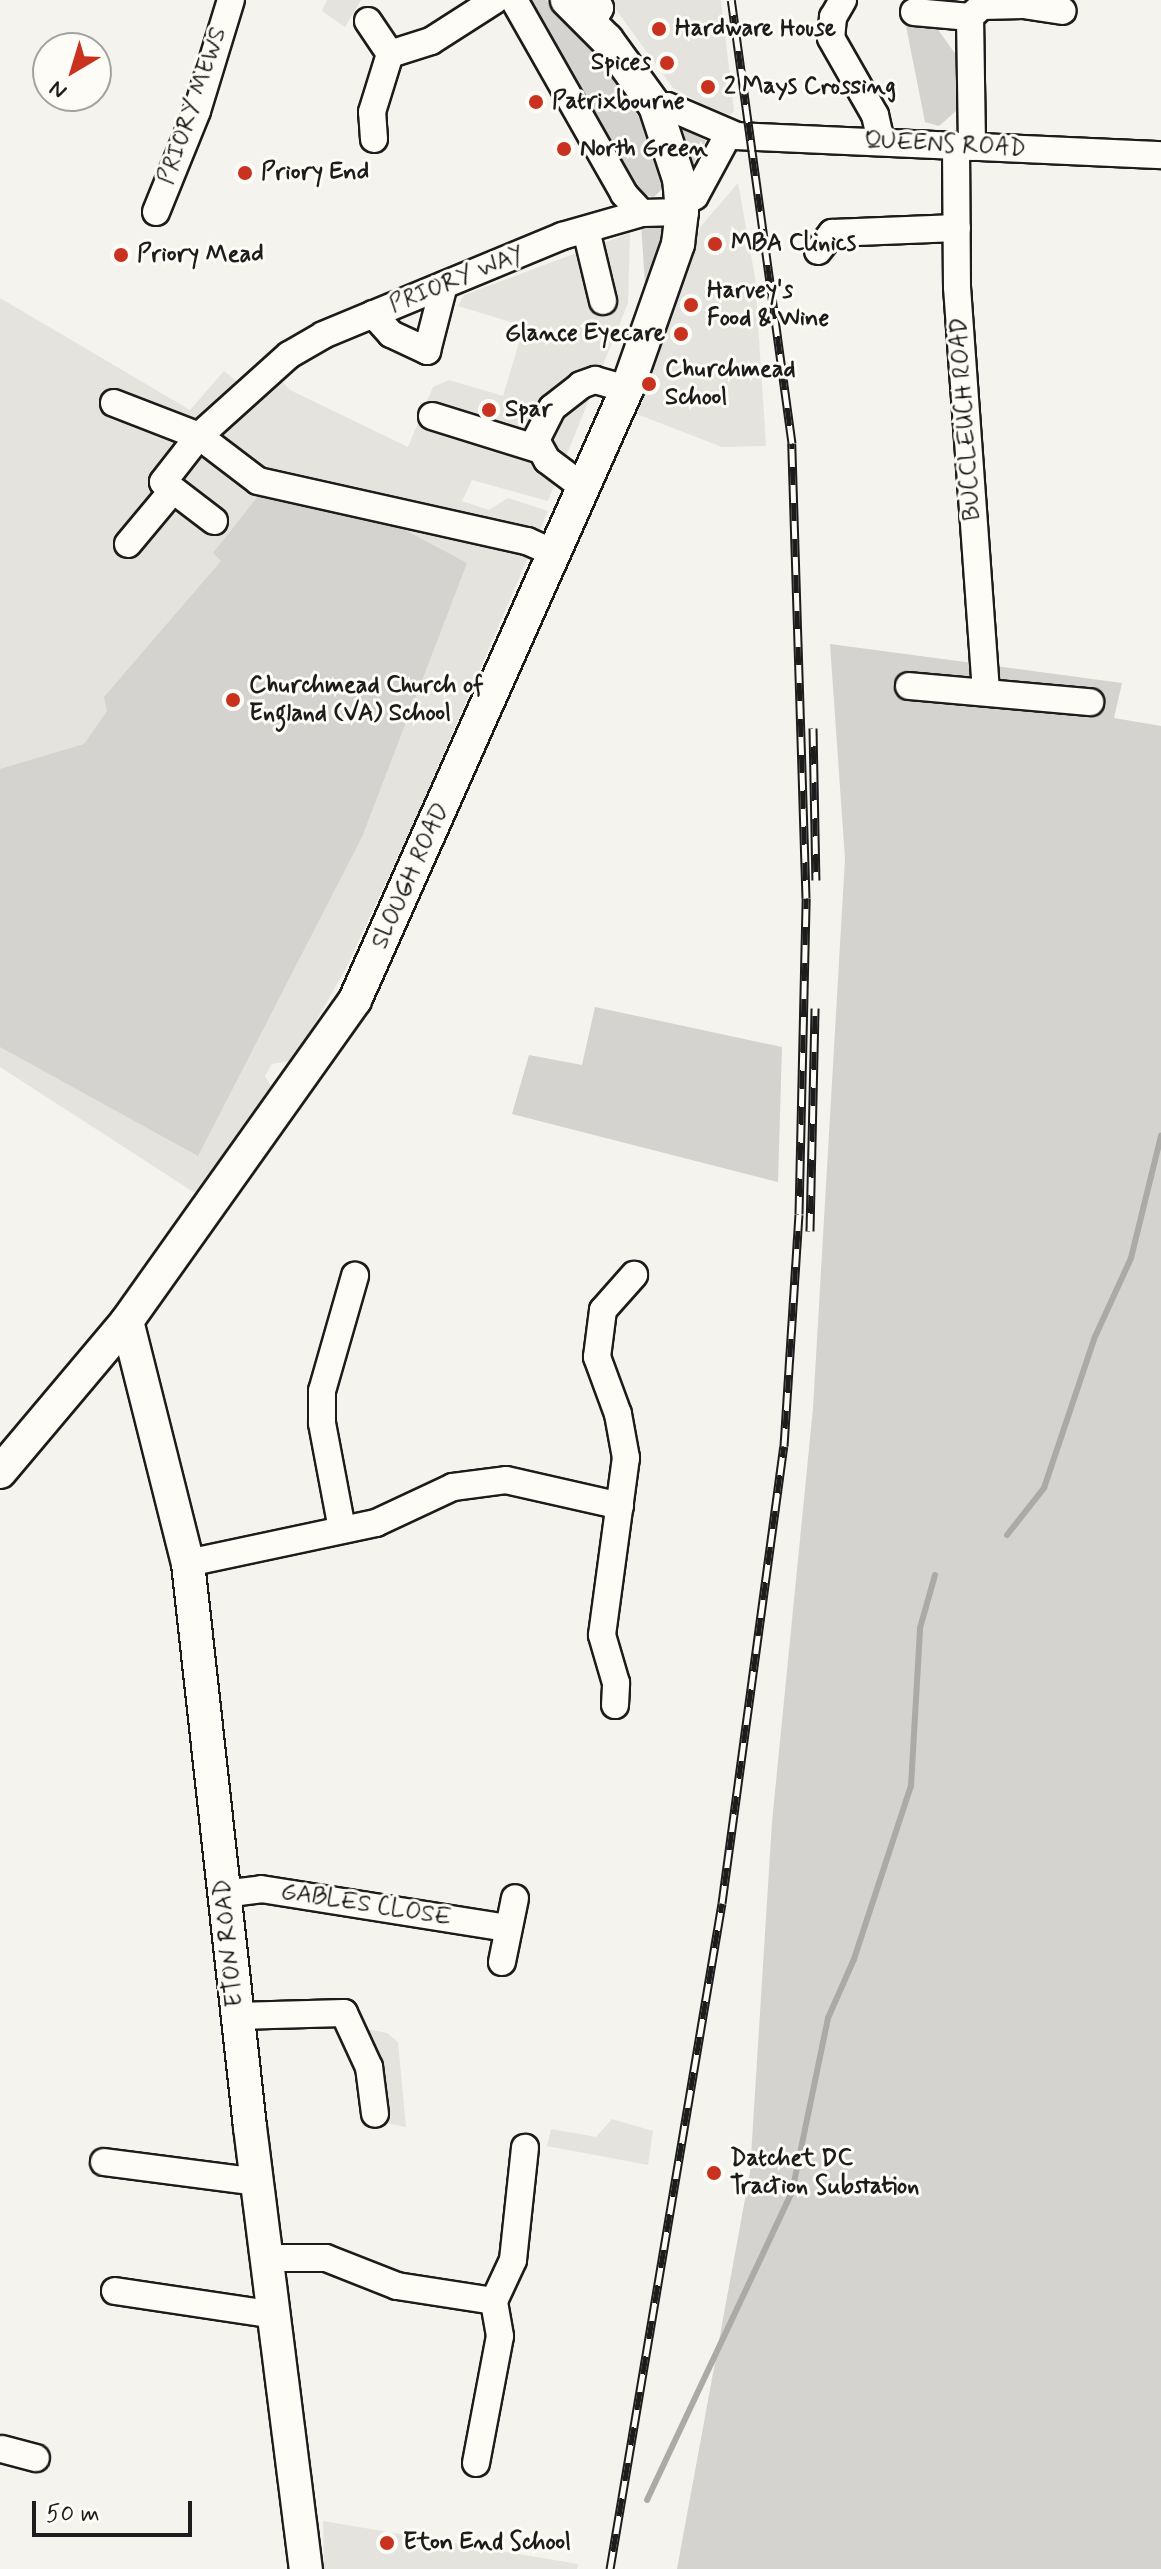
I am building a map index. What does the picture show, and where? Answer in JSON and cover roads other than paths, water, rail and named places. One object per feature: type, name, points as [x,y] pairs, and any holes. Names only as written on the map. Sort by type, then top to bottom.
[{"type":"main road","points":[[567,0],[594,11],[655,106],[682,208]]},
{"type":"main road","name":"SLOUGH ROAD","points":[[0,1472],[127,1321],[355,1000],[627,389],[667,280],[682,208]]},
{"type":"main road","name":"ETON ROAD","points":[[127,1321],[188,1563],[237,2016],[306,2569]]},
{"type":"street","name":"PRIORY MEWS","points":[[156,212],[197,111],[231,0]]},
{"type":"street","points":[[390,54],[431,41],[495,0]]},
{"type":"street","points":[[514,0],[624,194],[642,213]]},
{"type":"street","points":[[843,0],[833,17],[831,38],[875,115],[881,141]]},
{"type":"street","points":[[914,12],[970,17],[982,6],[1063,11]]},
{"type":"street","name":"BUCCLEUCH ROAD","points":[[970,17],[957,228],[986,690]]},
{"type":"street","points":[[368,21],[390,54]]},
{"type":"street","points":[[374,139],[372,112],[390,54]]},
{"type":"street","name":"QUEENS ROAD","points":[[655,106],[667,106],[728,135],[1161,155]]},
{"type":"street","points":[[682,208],[695,196],[728,135]]},
{"type":"street","name":"PRIORY WAY","points":[[173,490],[163,482],[199,436],[289,355],[373,314],[586,230],[642,213],[682,208]]},
{"type":"street","points":[[818,251],[832,233],[957,228]]},
{"type":"street","points":[[586,230],[603,301]]},
{"type":"street","points":[[373,314],[391,334],[427,351],[444,285]]},
{"type":"street","points":[[538,449],[536,440],[552,408],[569,392],[595,380],[627,389]]},
{"type":"street","points":[[114,403],[199,436],[258,481],[527,541],[556,554]]},
{"type":"street","points":[[432,416],[538,449],[583,487]]},
{"type":"street","points":[[128,544],[173,490],[214,521]]},
{"type":"street","points":[[909,686],[986,690],[1090,702]]},
{"type":"street","points":[[615,1705],[616,1683],[602,1635],[626,1458],[618,1414],[597,1357],[603,1310],[634,1275]]},
{"type":"street","points":[[342,1529],[322,1423],[322,1391],[355,1276]]},
{"type":"street","points":[[188,1563],[376,1523],[453,1487],[506,1480],[620,1506]]},
{"type":"street","name":"GABLES CLOSE","points":[[223,1894],[261,1889],[508,1928]]},
{"type":"street","points":[[502,1962],[515,1898]]},
{"type":"street","points":[[237,2016],[344,2013],[369,2067],[375,2114]]},
{"type":"street","points":[[476,2463],[500,2336],[494,2301],[513,2260],[525,2148]]},
{"type":"street","points":[[104,2162],[259,2182]]},
{"type":"street","points":[[268,2258],[326,2258],[397,2286],[494,2301]]},
{"type":"street","points":[[115,2291],[276,2315]]},
{"type":"street","points":[[1,2447],[36,2458]]},
{"type":"waterway","points":[[1007,1535],[1044,1488],[1094,1339],[1131,1258],[1161,1136]]},
{"type":"waterway","points":[[647,2500],[792,2192],[828,2018],[854,1959],[911,1786],[920,1628],[935,1575]]},
{"type":"railway","points":[[610,2569],[722,1903],[784,1446],[799,1214],[806,898],[792,443],[731,0]]},
{"type":"railway","points":[[813,728],[816,880]]},
{"type":"railway","points":[[810,1231],[815,1008]]},
{"type":"place","name":"Hardware House","points":[[659,29]]},
{"type":"place","name":"Spices","points":[[667,63]]},
{"type":"place","name":"2 Mays Crossing","points":[[708,87]]},
{"type":"place","name":"Patrixbourne","points":[[536,102]]},
{"type":"place","name":"North Green","points":[[564,149]]},
{"type":"place","name":"Priory End","points":[[245,173]]},
{"type":"place","name":"MBA Clinics","points":[[715,244]]},
{"type":"place","name":"Priory Mead","points":[[121,255]]},
{"type":"place","name":"Harvey's Food & Wine","points":[[691,305]]},
{"type":"place","name":"Glance Eyecare","points":[[681,334]]},
{"type":"place","name":"Churchmead School","points":[[649,384]]},
{"type":"place","name":"Spar","points":[[489,410]]},
{"type":"place","name":"Churchmead Church of England (VA) School","points":[[233,700]]},
{"type":"place","name":"Datchet DC Traction Substation","points":[[714,2173]]},
{"type":"place","name":"Eton End School","points":[[387,2543]]}]
